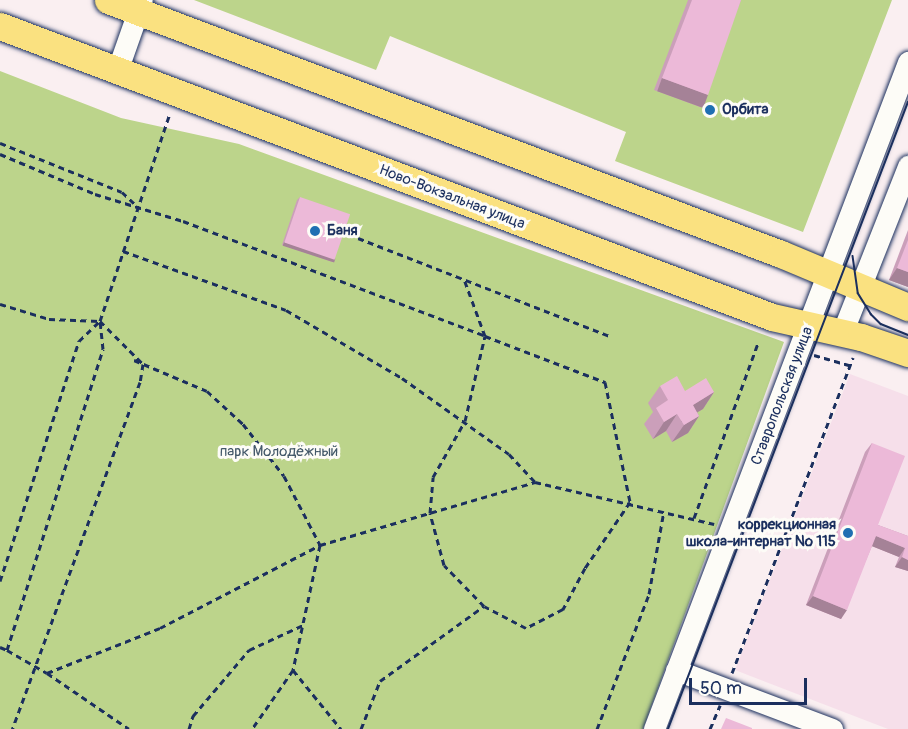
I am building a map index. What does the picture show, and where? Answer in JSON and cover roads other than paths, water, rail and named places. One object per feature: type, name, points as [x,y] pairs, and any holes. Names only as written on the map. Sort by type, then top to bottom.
[{"type":"main road","points":[[108,0],[140,6],[829,274],[908,308]]},
{"type":"main road","name":"Ново-Вокзальная улица","points":[[0,26],[761,313],[804,338],[842,333],[908,353]]},
{"type":"street","points":[[117,71],[140,6]]},
{"type":"street","name":"Ставропольская улица","points":[[654,729],[908,62]]},
{"type":"street","points":[[842,333],[908,166]]},
{"type":"street","points":[[676,670],[832,729]]},
{"type":"tram line","points":[[668,729],[908,102]]},
{"type":"tram line","points":[[853,256],[858,293],[871,314],[881,324],[908,335]]},
{"type":"place","name":"Орбита","points":[[710,110]]},
{"type":"place","name":"Баня","points":[[315,231]]},
{"type":"place","name":"коррекционная школа-интернат № 115","points":[[848,533]]},
{"type":"park label","name":"парк Молодёжный","points":[[279,452]]}]
